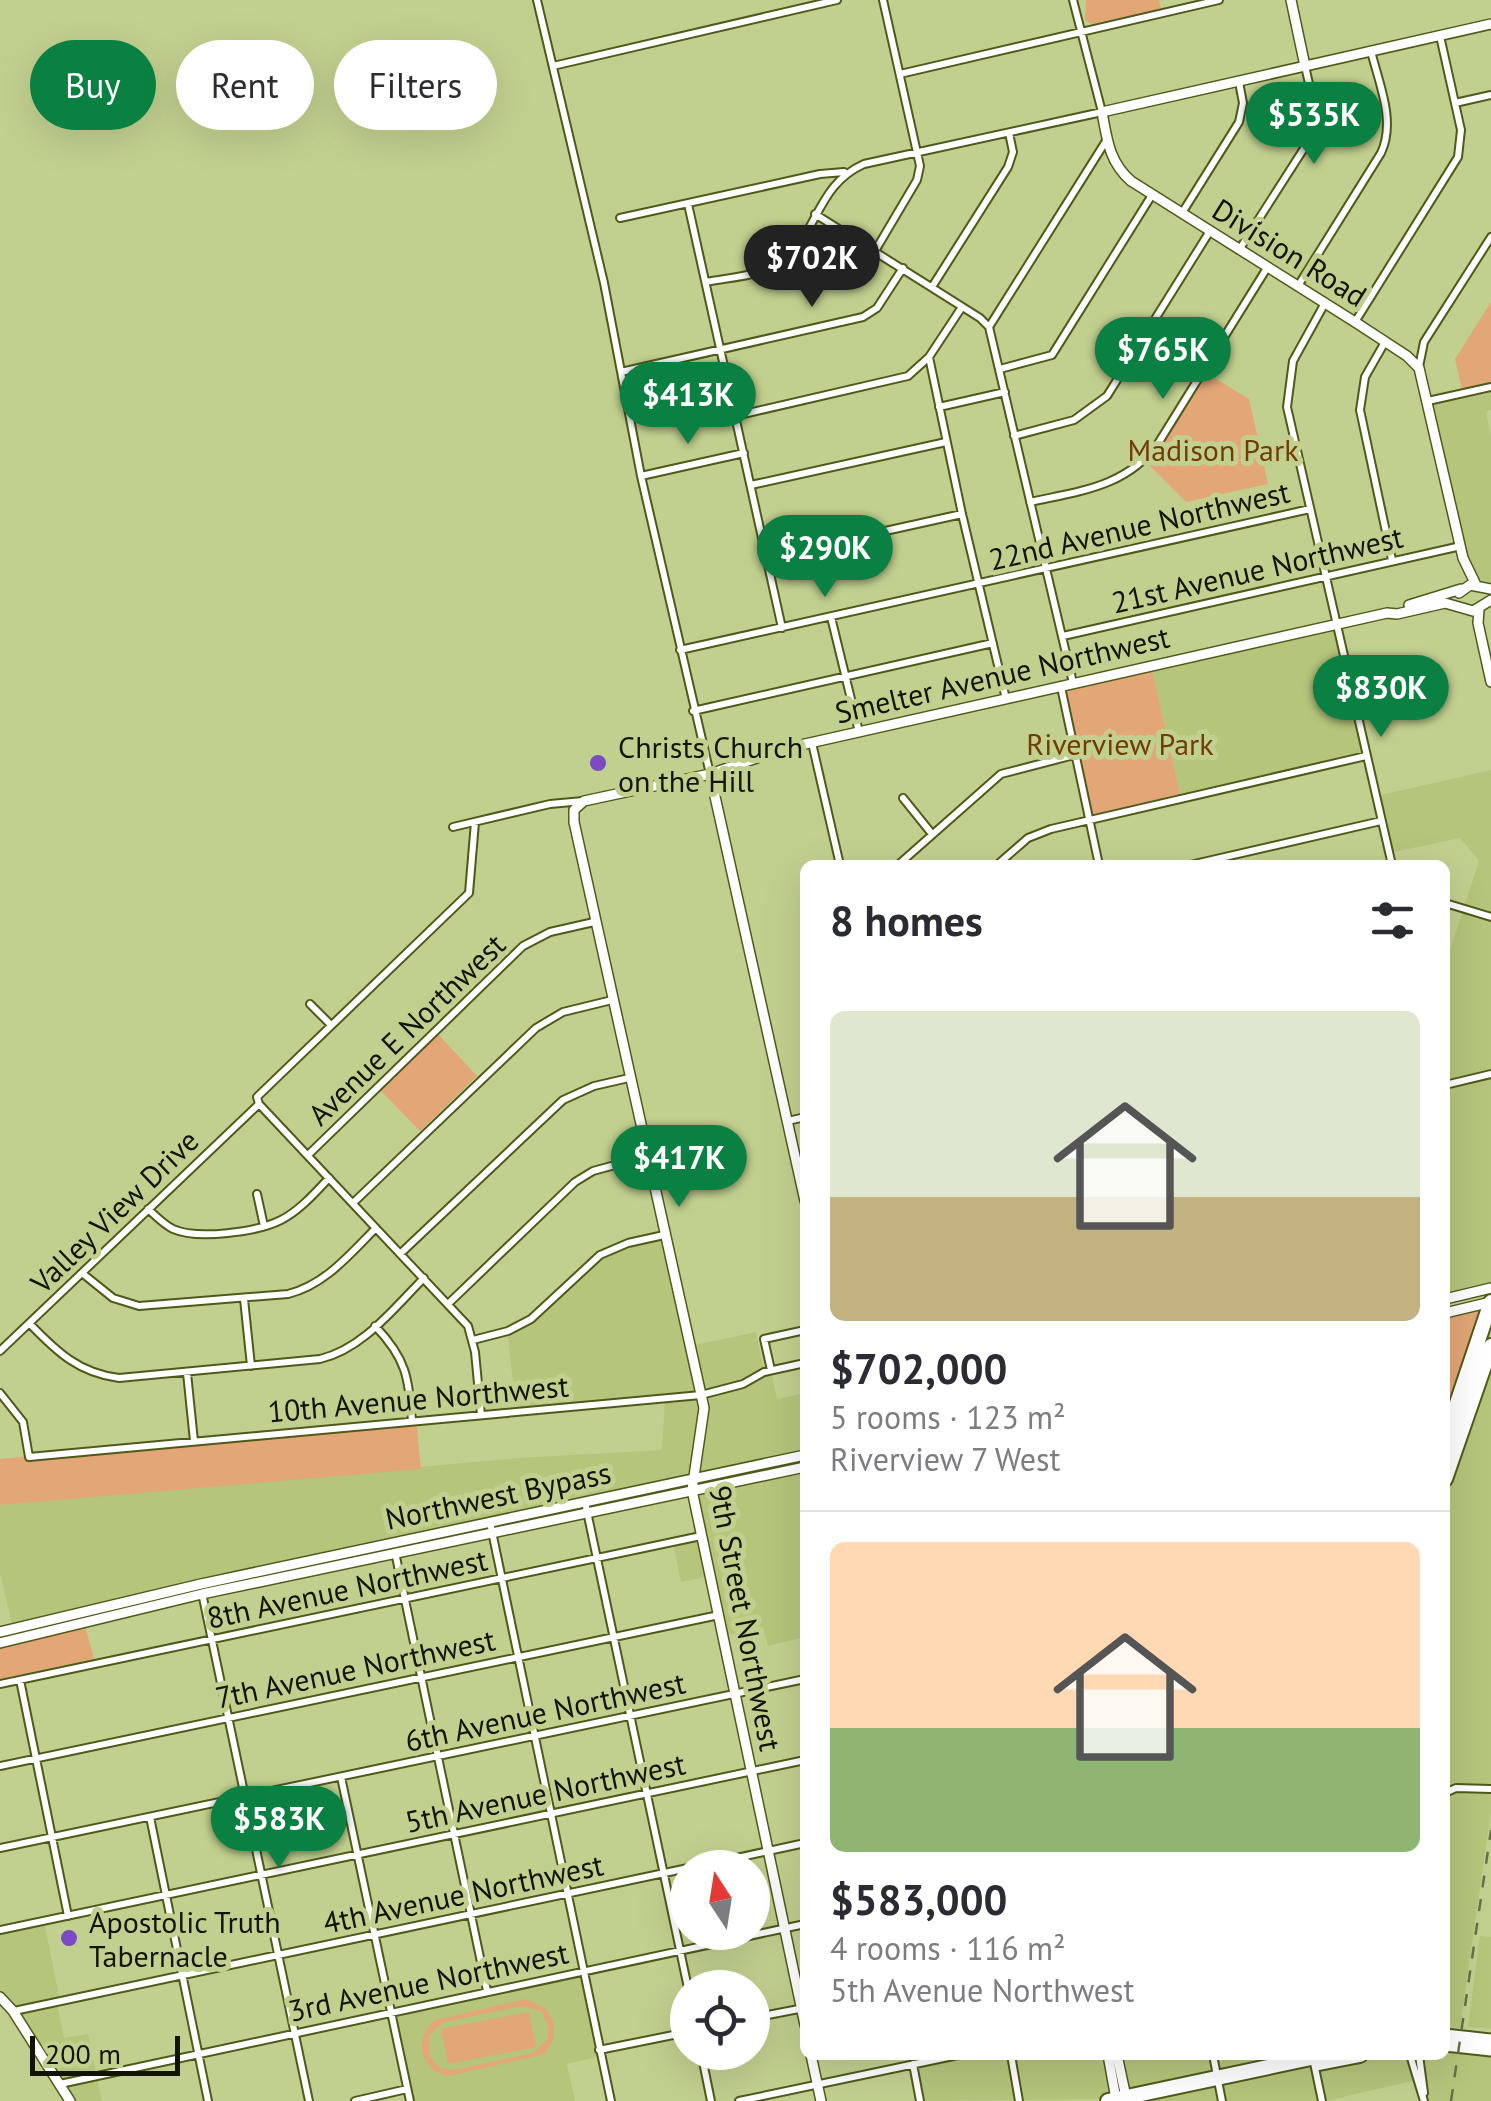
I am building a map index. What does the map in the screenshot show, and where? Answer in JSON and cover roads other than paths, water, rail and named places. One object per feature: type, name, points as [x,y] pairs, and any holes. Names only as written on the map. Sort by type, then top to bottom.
[{"type":"highway","points":[[1450,1424],[1491,1302]]},
{"type":"highway","points":[[1450,1465],[1491,1346]]},
{"type":"highway","points":[[1119,2100],[1307,2060]]},
{"type":"highway","points":[[1148,2101],[1218,2081]]},
{"type":"main road","points":[[1450,2038],[1491,2040]]},
{"type":"main road","points":[[1450,2039],[1491,2050]]},
{"type":"street","points":[[537,0],[604,283],[640,476],[800,1177]]},
{"type":"street","points":[[552,66],[837,0]]},
{"type":"street","points":[[875,251],[917,180],[920,166],[883,0]]},
{"type":"street","name":"Division Road","points":[[1073,0],[1084,32],[1106,140],[1118,170],[1355,322],[1419,368]]},
{"type":"street","points":[[900,74],[1219,0]]},
{"type":"street","points":[[1239,250],[1316,124],[1291,0]]},
{"type":"street","points":[[620,218],[820,174],[845,172],[864,164],[1491,24]]},
{"type":"street","points":[[1355,322],[1451,173],[1460,147],[1440,36]]},
{"type":"street","points":[[1298,286],[1381,153],[1388,135],[1371,51]]},
{"type":"street","points":[[1182,213],[1239,122],[1243,103],[1238,82]]},
{"type":"street","points":[[1455,103],[1491,95]]},
{"type":"street","points":[[932,287],[1008,167],[1014,152],[1009,133]]},
{"type":"street","points":[[989,327],[1106,140]]},
{"type":"street","points":[[706,282],[770,268],[786,258],[845,172]]},
{"type":"street","points":[[1000,369],[1052,354],[1152,195]]},
{"type":"street","points":[[688,204],[782,628]]},
{"type":"street","points":[[816,214],[989,327],[1073,685]]},
{"type":"street","points":[[1014,436],[1074,420],[1107,396],[1210,231]]},
{"type":"street","points":[[1485,656],[1458,598],[1463,558],[1419,368],[1424,342],[1491,238]]},
{"type":"street","points":[[620,372],[863,318],[877,308],[902,268]]},
{"type":"street","points":[[1030,502],[1115,482],[1141,464],[1160,442],[1267,268]]},
{"type":"street","points":[[1326,303],[1299,347],[1288,379],[1287,408],[1391,860]]},
{"type":"street","points":[[736,416],[896,380],[917,370],[962,307]]},
{"type":"street","points":[[1385,342],[1365,376],[1360,410],[1392,560]]},
{"type":"street","points":[[929,357],[1006,700]]},
{"type":"street","points":[[1428,401],[1491,386]]},
{"type":"street","points":[[940,407],[1005,392]]},
{"type":"street","points":[[751,486],[946,442]]},
{"type":"street","points":[[640,476],[744,453]]},
{"type":"street","name":"22nd Avenue Northwest","points":[[680,650],[1310,509]]},
{"type":"street","points":[[767,558],[962,514]]},
{"type":"street","name":"21st Avenue Northwest","points":[[1063,636],[1460,546]]},
{"type":"street","points":[[1463,558],[1483,588],[1484,604],[1478,622],[1491,682]]},
{"type":"street","name":"Smelter Avenue Northwest","points":[[1388,613],[1462,588],[1483,588]]},
{"type":"street","name":"Smelter Avenue Northwest","points":[[574,810],[584,801],[710,774],[783,749],[1388,613],[1445,603],[1462,608],[1484,604]]},
{"type":"street","points":[[832,617],[860,734]]},
{"type":"street","points":[[693,711],[993,643]]},
{"type":"street","points":[[1061,687],[1098,860]]},
{"type":"street","points":[[812,743],[839,860]]},
{"type":"street","points":[[903,860],[1001,774],[1074,755]]},
{"type":"street","points":[[1003,860],[1028,838],[1088,819],[1366,756]]},
{"type":"street","points":[[904,798],[932,834]]},
{"type":"street","points":[[453,827],[550,804],[584,801]]},
{"type":"street","name":"9th Street Northwest","points":[[574,810],[594,922],[701,1395],[704,1419],[692,1485],[768,1850]]},
{"type":"street","points":[[1214,860],[1381,821]]},
{"type":"street","name":"Valley View Drive","points":[[0,1351],[469,894],[476,822]]},
{"type":"street","points":[[1450,905],[1491,917]]},
{"type":"street","name":"Avenue E Northwest","points":[[308,1155],[523,946],[550,932],[594,922]]},
{"type":"street","points":[[353,1203],[536,1028],[563,1012],[612,1000]]},
{"type":"street","points":[[310,1004],[331,1025]]},
{"type":"street","points":[[1450,1084],[1491,1074]]},
{"type":"street","points":[[401,1253],[563,1100],[594,1086],[630,1078]]},
{"type":"street","points":[[258,1101],[468,1326],[481,1415]]},
{"type":"street","points":[[788,1121],[800,1118]]},
{"type":"street","points":[[449,1303],[575,1182],[614,1164],[648,1156]]},
{"type":"street","points":[[148,1209],[171,1228],[193,1234],[264,1226],[292,1213],[329,1178]]},
{"type":"street","points":[[257,1194],[264,1226]]},
{"type":"street","points":[[82,1273],[113,1298],[139,1306],[288,1294],[317,1283],[376,1228]]},
{"type":"street","points":[[473,1340],[531,1319],[612,1248],[664,1235]]},
{"type":"street","points":[[30,1324],[67,1360],[98,1376],[131,1378],[251,1366],[330,1356],[348,1349],[424,1278]]},
{"type":"street","points":[[1450,1298],[1491,1288]]},
{"type":"street","points":[[244,1299],[251,1366]]},
{"type":"street","points":[[1450,1312],[1491,1302]]},
{"type":"street","points":[[375,1326],[390,1342],[406,1373],[412,1421]]},
{"type":"street","points":[[771,1371],[764,1340],[800,1331]]},
{"type":"street","name":"10th Avenue Northwest","points":[[0,1392],[23,1422],[29,1456],[701,1395],[800,1364]]},
{"type":"street","points":[[187,1373],[194,1441]]},
{"type":"street","name":"Northwest Bypass","points":[[202,1589],[491,1528],[588,1513],[800,1456]]},
{"type":"street","name":"Northwest Bypass","points":[[491,1528],[586,1502],[800,1469]]},
{"type":"street","points":[[586,1502],[670,1905]]},
{"type":"street","points":[[491,1528],[611,2101]]},
{"type":"street","name":"8th Avenue Northwest","points":[[0,1684],[702,1536]]},
{"type":"street","points":[[394,1548],[488,1991]]},
{"type":"street","points":[[0,1632],[202,1589]]},
{"type":"street","points":[[202,1589],[309,2101]]},
{"type":"street","points":[[0,1643],[202,1589]]},
{"type":"street","name":"7th Avenue Northwest","points":[[0,1766],[718,1615]]},
{"type":"street","points":[[20,1680],[68,1916]]},
{"type":"street","name":"6th Avenue Northwest","points":[[0,1848],[800,1680]]},
{"type":"street","name":"5th Avenue Northwest","points":[[0,1930],[800,1761]]},
{"type":"street","points":[[341,1777],[410,2101]]},
{"type":"street","points":[[1450,1791],[1491,1789]]},
{"type":"street","points":[[150,1817],[208,2101]]},
{"type":"street","name":"4th Avenue Northwest","points":[[770,1851],[800,1844]]},
{"type":"street","name":"9th Street Northwest","points":[[770,1861],[800,1995]]},
{"type":"street","name":"4th Avenue Northwest","points":[[13,2011],[670,1872]]},
{"type":"street","name":"3rd Avenue Northwest","points":[[770,1931],[800,1925]]},
{"type":"street","points":[[680,1950],[684,1970]]},
{"type":"street","name":"3rd Avenue Northwest","points":[[60,2084],[680,1950]]},
{"type":"street","points":[[0,1997],[70,2101]]},
{"type":"street","points":[[770,2014],[800,2009]]},
{"type":"street","points":[[600,2050],[670,2036]]},
{"type":"street","points":[[812,2060],[821,2101]]},
{"type":"street","points":[[739,2101],[933,2060]]},
{"type":"street","points":[[1012,2060],[1020,2101]]},
{"type":"street","points":[[1109,2060],[1119,2100]]},
{"type":"street","points":[[1117,2060],[1119,2100]]},
{"type":"street","points":[[1214,2060],[1222,2101]]},
{"type":"street","points":[[1316,2060],[1322,2101]]},
{"type":"street","points":[[1412,2060],[1424,2100]]},
{"type":"street","points":[[1420,2060],[1424,2100]]},
{"type":"street","points":[[913,2064],[920,2101]]},
{"type":"street","points":[[705,2070],[711,2101]]},
{"type":"street","points":[[354,2101],[407,2089]]},
{"type":"railway","points":[[1451,2101],[1491,1830]]},
{"type":"place","name":"Christs Church on the Hill","points":[[598,763]]},
{"type":"place","name":"Apostolic Truth Tabernacle","points":[[69,1938]]},
{"type":"park label","name":"Madison Park","points":[[1213,449]]},
{"type":"park label","name":"Riverview Park","points":[[1120,743]]}]
